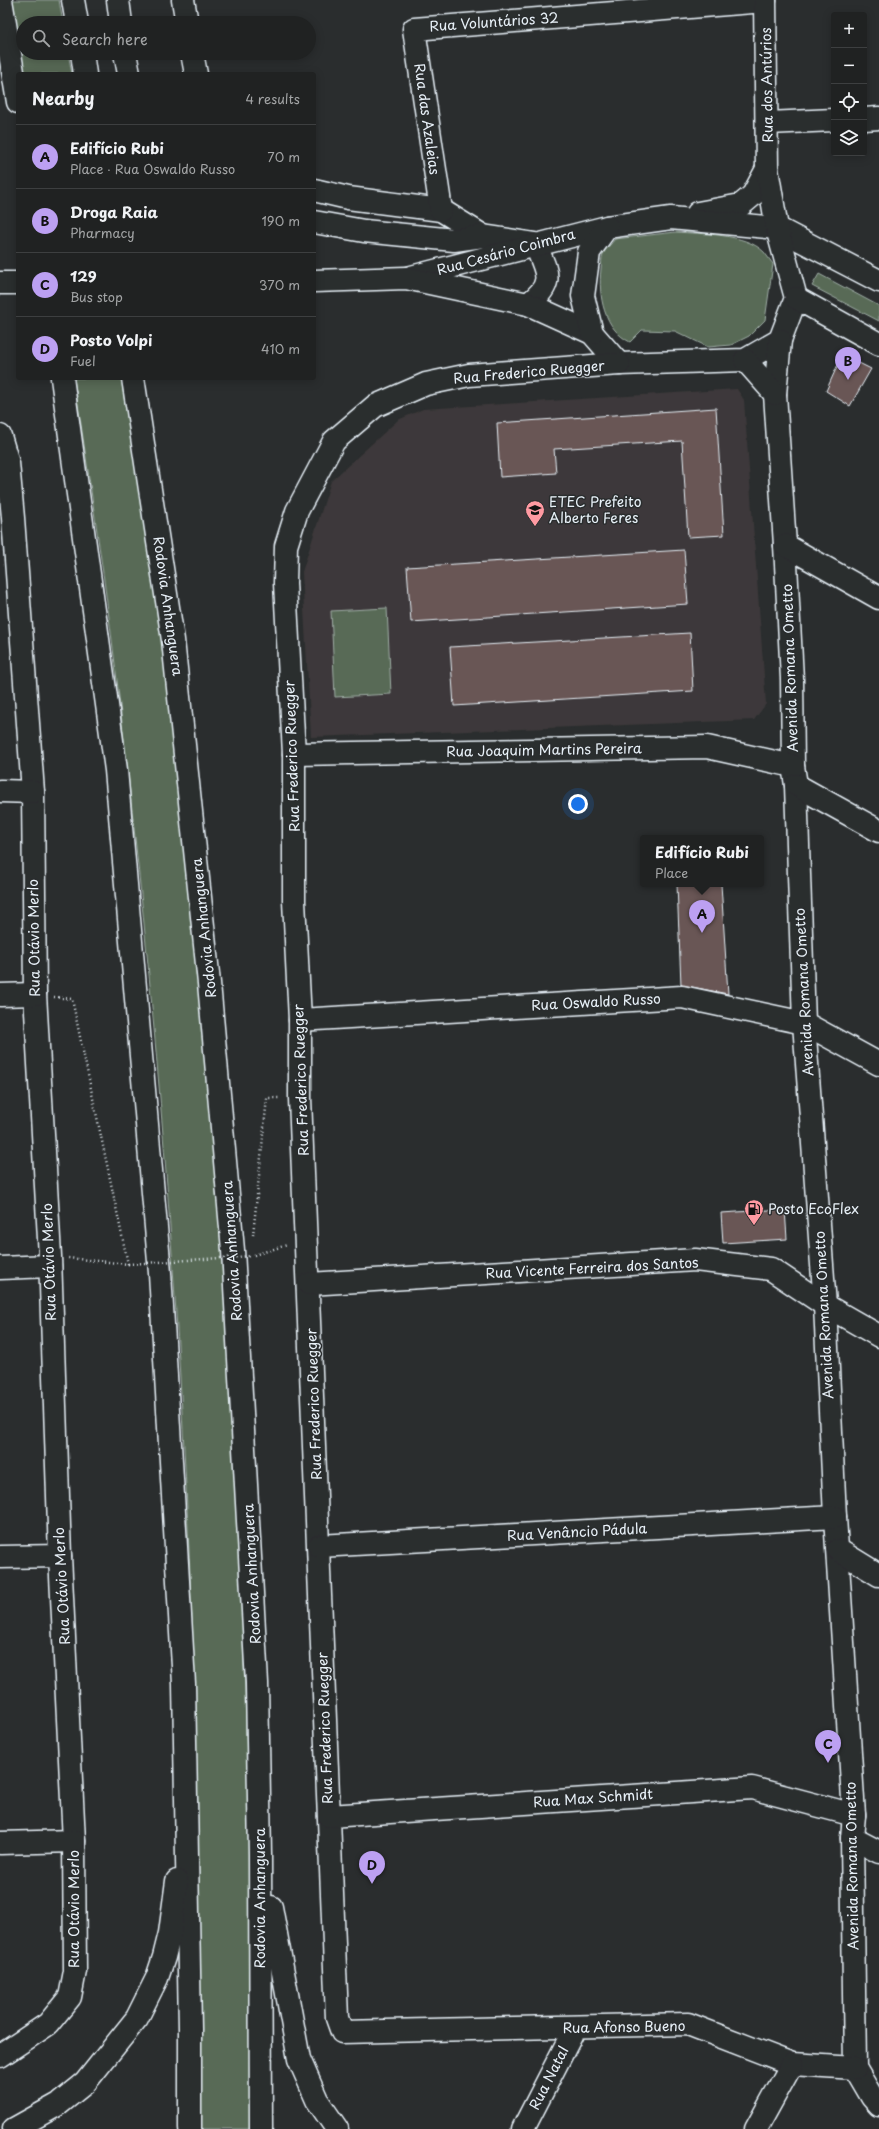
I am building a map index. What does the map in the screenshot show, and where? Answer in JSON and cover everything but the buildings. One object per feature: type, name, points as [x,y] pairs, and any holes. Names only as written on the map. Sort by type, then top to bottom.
[{"type":"main road","points":[[1,0],[16,90]]},
{"type":"main road","points":[[73,0],[76,16]]},
{"type":"main road","points":[[118,0],[120,16]]},
{"type":"main road","points":[[183,0],[186,16]]},
{"type":"main road","name":"Rua Voluntários 32","points":[[414,29],[765,1]]},
{"type":"main road","name":"Rua dos Antúrios","points":[[765,1],[768,123],[767,169],[777,228],[796,298]]},
{"type":"main road","name":"Rua das Azaleias","points":[[414,29],[440,210]]},
{"type":"main road","points":[[83,60],[85,72]]},
{"type":"main road","points":[[126,60],[129,72]]},
{"type":"main road","points":[[193,60],[196,72]]},
{"type":"main road","points":[[867,119],[879,118]]},
{"type":"main road","points":[[768,123],[831,120]]},
{"type":"main road","name":"Rua dos Antúrios","points":[[671,218],[741,204],[753,195],[767,169]]},
{"type":"main road","points":[[316,190],[348,198],[440,210],[484,236]]},
{"type":"main road","points":[[671,218],[777,228],[879,281]]},
{"type":"main road","name":"Rua Cesário Coimbra","points":[[406,278],[535,244],[607,227],[671,218]]},
{"type":"main road","points":[[316,222],[364,231],[454,240],[484,236],[535,244],[546,270],[546,285],[541,294],[528,304]]},
{"type":"main road","points":[[592,333],[583,296],[589,252],[607,227]]},
{"type":"main road","points":[[316,281],[406,278],[528,304],[592,333],[619,364]]},
{"type":"main road","points":[[0,283],[16,283]]},
{"type":"main road","points":[[796,298],[879,344]]},
{"type":"main road","name":"Avenida Romana Ometto","points":[[796,298],[780,340],[775,394],[792,679],[794,775],[804,1023],[825,1305],[835,1517],[854,1815],[852,1838],[855,2068]]},
{"type":"main road","points":[[775,394],[744,360],[780,340]]},
{"type":"main road","name":"Rua Frederico Ruegger","points":[[342,2032],[337,2018],[328,1816],[309,1284],[300,1098],[300,1020],[294,901],[294,754],[285,583],[286,546],[297,511],[334,441],[374,406],[426,384],[469,375],[619,364],[744,360]]},
{"type":"main road","points":[[62,380],[116,770],[154,1184],[168,1394],[184,1684],[190,2129]]},
{"type":"main road","name":"Rodovia Anhanguera","points":[[133,380],[174,648],[210,983],[233,1250],[257,1683],[260,1854],[261,2129]]},
{"type":"main road","name":"Rua Otávio Merlo","points":[[0,436],[8,463],[7,518],[33,792],[35,994],[50,1261],[60,1556],[74,1841],[75,1971],[70,1997],[48,2024],[0,2056]]},
{"type":"main road","points":[[785,545],[879,598]]},
{"type":"main road","name":"Rua Joaquim Martins Pereira","points":[[294,754],[707,747],[794,775],[879,831]]},
{"type":"main road","points":[[0,792],[33,792]]},
{"type":"main road","points":[[0,995],[35,994]]},
{"type":"main road","name":"Rua Oswaldo Russo","points":[[300,1020],[682,997],[804,1023],[879,1064]]},
{"type":"main road","name":"Rua Vicente Ferreira dos Santos","points":[[309,1284],[695,1260],[772,1269],[825,1305],[879,1336]]},
{"type":"main road","points":[[0,1268],[50,1261]]},
{"type":"main road","name":"Rua Venâncio Pádula","points":[[319,1546],[835,1517]]},
{"type":"main road","points":[[838,1550],[879,1575]]},
{"type":"main road","points":[[0,1557],[60,1556]]},
{"type":"main road","points":[[14,2129],[59,2104],[85,2083],[137,2018],[157,1978],[170,1933],[179,1860],[184,1684]]},
{"type":"main road","name":"Rua Max Schmidt","points":[[328,1816],[752,1788],[854,1815]]},
{"type":"main road","points":[[852,1838],[879,1852]]},
{"type":"main road","points":[[0,1843],[74,1841]]},
{"type":"main road","points":[[260,1854],[299,2059],[317,2100],[337,2129]]},
{"type":"main road","name":"Rua Afonso Bueno","points":[[342,2032],[575,2028],[688,2024],[792,2064],[855,2068]]},
{"type":"main road","name":"Rua Natal","points":[[523,2129],[575,2028]]},
{"type":"main road","points":[[756,2129],[792,2064]]},
{"type":"main road","points":[[855,2068],[872,2097],[879,2105]]},
{"type":"path","points":[[35,994],[72,999],[128,1264]]},
{"type":"path","points":[[253,1240],[266,1098],[300,1098]]},
{"type":"path","points":[[50,1261],[128,1264],[251,1256],[307,1239]]},
{"type":"path","points":[[251,1256],[252,1248]]},
{"type":"shaded area","name":"ETEC Prefeito Alberto Feres","points":[[737,389],[744,400],[766,704],[754,720],[311,737],[302,572],[331,481],[398,420],[423,409]]},
{"type":"green space","points":[[10,0],[59,0],[62,16],[16,16],[16,34]]},
{"type":"green space","points":[[21,60],[69,60],[72,72],[23,72]]},
{"type":"green space","points":[[676,232],[710,234],[746,241],[764,252],[773,264],[765,320],[749,336],[731,345],[708,347],[675,331],[642,330],[630,342],[614,329],[602,301],[600,279],[603,254],[615,239]]},
{"type":"green space","points":[[819,274],[879,306],[879,321],[812,286]]},
{"type":"green space","points":[[74,380],[121,380],[162,631],[179,785],[218,1201],[239,1521],[245,1691],[249,1827],[250,2129],[200,2129],[200,1943],[190,1569],[168,1197],[134,825],[108,607]]},
{"type":"green space","points":[[387,608],[391,694],[335,697],[331,611]]},
{"type":"place","name":"Droga Raia","points":[[848,380]]},
{"type":"place","name":"ETEC Prefeito Alberto Feres","points":[[535,527]]},
{"type":"place","name":"Edifício Rubi","points":[[702,933]]},
{"type":"place","name":"Posto EcoFlex","points":[[754,1226]]},
{"type":"place","name":"129","points":[[828,1763]]},
{"type":"place","name":"Posto Volpi","points":[[372,1884]]}]
